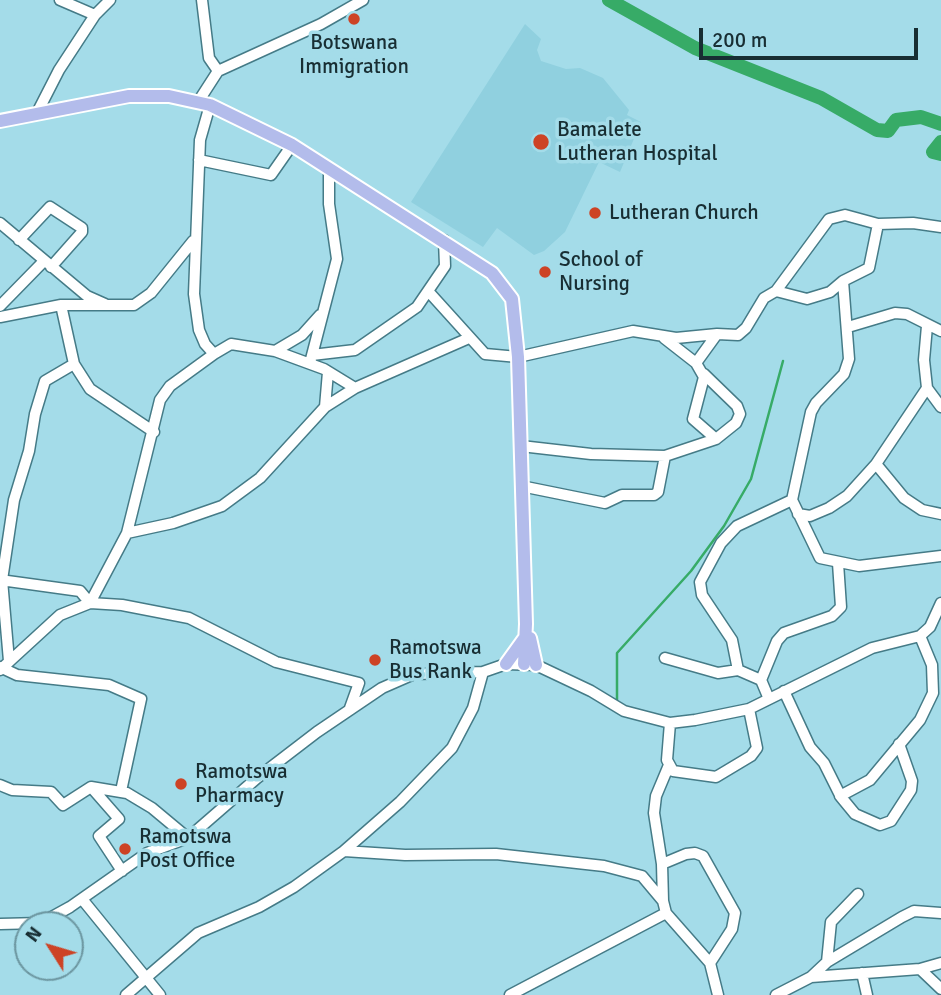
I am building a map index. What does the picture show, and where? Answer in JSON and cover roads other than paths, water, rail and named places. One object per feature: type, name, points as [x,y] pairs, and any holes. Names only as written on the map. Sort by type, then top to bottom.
[{"type":"main road","points":[[0,121],[129,96],[169,96],[204,103],[292,145],[492,272],[506,287],[512,299],[518,357],[526,629],[530,664]]},
{"type":"main road","points":[[506,664],[519,649],[526,629]]},
{"type":"street","points":[[60,0],[95,15]]},
{"type":"street","points":[[37,113],[59,70],[95,15],[110,0]]},
{"type":"street","points":[[202,0],[209,58],[218,71]]},
{"type":"street","points":[[214,354],[205,344],[197,321],[194,241],[204,103],[218,71],[308,30],[363,0]]},
{"type":"street","points":[[200,160],[271,175],[292,145]]},
{"type":"street","points":[[311,359],[337,259],[329,204],[329,169]]},
{"type":"street","points":[[0,306],[82,232],[82,228],[50,207],[19,240]]},
{"type":"street","points":[[428,290],[485,354],[518,357],[633,331],[664,338],[738,335],[764,298],[776,290],[829,219],[845,215],[878,224],[913,223],[941,227]]},
{"type":"street","points":[[0,223],[87,296],[112,307]]},
{"type":"street","points":[[776,290],[807,299],[830,292],[843,281],[869,268],[878,224]]},
{"type":"street","points":[[90,603],[127,533],[165,393],[214,354],[231,344],[311,359],[355,350],[418,307],[445,267],[444,240]]},
{"type":"street","points":[[0,317],[61,305],[134,305],[151,293],[194,241]]},
{"type":"street","points":[[843,281],[849,359],[844,374],[811,412],[792,500],[818,556],[838,563],[869,565],[941,556]]},
{"type":"street","points":[[61,305],[74,364],[90,389],[154,432]]},
{"type":"street","points":[[275,351],[302,335],[323,313]]},
{"type":"street","points":[[848,327],[895,313],[907,314],[926,326],[941,331]]},
{"type":"street","points":[[926,326],[924,360],[927,388],[941,407]]},
{"type":"street","points":[[696,363],[717,334]]},
{"type":"street","points":[[127,533],[173,523],[222,506],[260,478],[325,407],[355,388],[469,338]]},
{"type":"street","points":[[521,446],[591,454],[665,456],[716,439],[736,423],[740,414],[737,406],[696,363],[664,338]]},
{"type":"street","points":[[311,359],[355,388]]},
{"type":"street","points":[[3,666],[8,617],[1,580],[14,500],[29,451],[35,414],[45,381],[74,364]]},
{"type":"street","points":[[325,407],[328,372]]},
{"type":"street","points":[[704,374],[693,419],[716,439]]},
{"type":"street","points":[[798,514],[810,516],[847,496],[876,464],[906,424],[927,388]]},
{"type":"street","points":[[522,486],[605,503],[622,495],[654,495],[665,456]]},
{"type":"street","points":[[876,464],[904,498],[922,510],[941,514]]},
{"type":"street","points":[[738,670],[732,640],[702,595],[700,582],[721,543],[737,526],[792,500]]},
{"type":"street","points":[[761,681],[772,649],[784,633],[839,611],[838,563]]},
{"type":"street","points":[[1,580],[80,591],[90,603]]},
{"type":"street","points":[[3,666],[60,615],[90,603],[122,605],[189,618],[276,662],[359,683],[350,709]]},
{"type":"street","points":[[930,627],[941,603]]},
{"type":"street","points":[[0,924],[41,923],[82,899],[147,853],[188,838],[257,778],[350,709],[382,688],[414,674],[483,672],[506,664],[530,664],[592,691],[618,709],[670,723],[749,709],[882,644],[920,636],[930,627],[941,623]]},
{"type":"street","points":[[840,796],[870,780],[920,720],[937,695],[932,665],[920,636]]},
{"type":"street","points":[[666,658],[718,673],[738,670],[761,681],[769,699]]},
{"type":"street","points":[[3,666],[17,675],[109,685],[141,699],[121,791]]},
{"type":"street","points":[[126,995],[198,933],[282,894],[344,851],[409,794],[452,748],[473,708],[483,672]]},
{"type":"street","points":[[784,691],[806,741],[824,763],[840,796],[855,814],[880,825],[891,821],[911,790],[912,781],[899,744]]},
{"type":"street","points":[[669,765],[673,771],[716,777],[751,756],[757,748],[749,709]]},
{"type":"street","points":[[670,723],[669,765],[654,804],[662,864],[663,901],[666,913],[710,963],[718,995]]},
{"type":"street","points":[[0,785],[12,790],[51,792],[63,805],[91,787],[121,791],[152,808],[188,838]]},
{"type":"street","points":[[91,787],[119,820],[99,836],[122,871]]},
{"type":"street","points":[[344,851],[405,855],[496,854],[604,866],[642,876],[663,901]]},
{"type":"street","points":[[662,864],[686,854],[703,856],[735,913],[732,929],[710,963]]},
{"type":"street","points":[[828,962],[831,922],[858,894]]},
{"type":"street","points":[[82,899],[160,995]]},
{"type":"street","points":[[776,995],[811,977],[828,962],[914,911],[941,913]]},
{"type":"street","points":[[510,995],[666,913]]},
{"type":"street","points":[[811,977],[920,969],[941,963]]},
{"type":"street","points":[[920,969],[941,989]]},
{"type":"street","points":[[862,973],[867,995]]},
{"type":"waterway","points":[[609,0],[695,48],[821,98],[877,130],[888,131],[896,120],[921,117],[941,124]]},
{"type":"waterway","points":[[941,142],[933,152],[941,154]]},
{"type":"waterway","points":[[617,700],[617,653],[691,571],[724,526],[751,479],[783,361]]},
{"type":"place","name":"Botswana Immigration","points":[[354,19]]},
{"type":"place","name":"Bamalete Lutheran Hospital","points":[[541,142]]},
{"type":"place","name":"Lutheran Church","points":[[595,213]]},
{"type":"place","name":"School of Nursing","points":[[545,272]]},
{"type":"place","name":"Ramotswa Bus Rank","points":[[375,660]]},
{"type":"place","name":"Ramotswa Pharmacy","points":[[181,784]]},
{"type":"place","name":"Ramotswa Post Office","points":[[125,849]]}]
